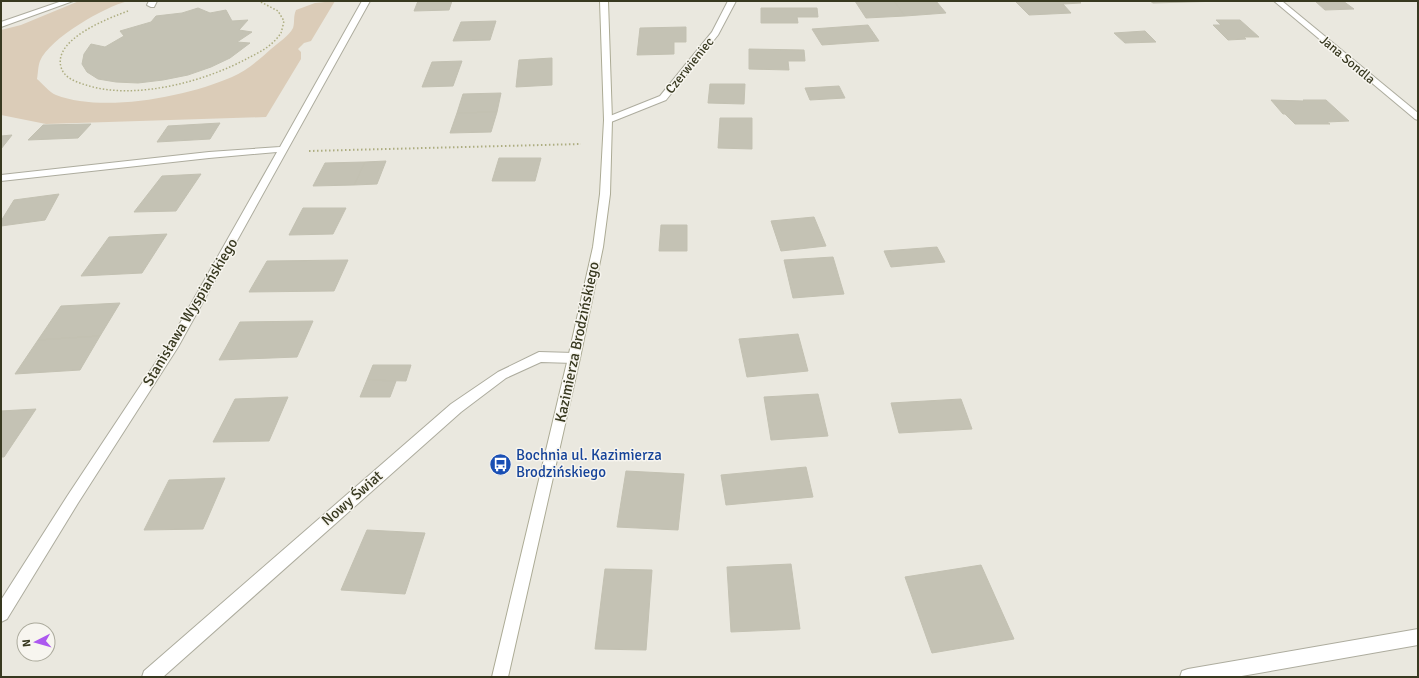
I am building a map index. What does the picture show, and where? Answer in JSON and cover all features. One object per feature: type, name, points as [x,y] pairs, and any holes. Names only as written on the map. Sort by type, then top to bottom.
[{"type":"street","points":[[1,25],[68,1]]},
{"type":"street","name":"Stanisława Wyspiańskiego","points":[[1,614],[72,499],[174,344],[366,1]]},
{"type":"street","name":"Kazimierza Brodzińskiego","points":[[500,677],[574,358],[598,247],[605,194],[608,120],[604,1]]},
{"type":"street","name":"Czerwieniec","points":[[608,120],[663,98],[715,33],[732,1]]},
{"type":"street","name":"Jana Sondla","points":[[1278,1],[1418,117]]},
{"type":"street","points":[[1,178],[209,155],[284,149]]},
{"type":"street","name":"Nowy Świat","points":[[150,677],[456,408],[502,375],[539,357],[574,358]]},
{"type":"street","points":[[1188,677],[1418,637]]},
{"type":"path","points":[[152,3],[109,19],[79,35],[66,47],[60,58],[59,64],[64,74],[83,84],[106,89],[129,89],[151,88],[181,83],[222,71],[258,54],[273,43],[281,30],[283,20],[281,16],[273,7],[259,1]]},
{"type":"path","points":[[284,149],[300,151],[581,144]]},
{"type":"shaded area","points":[[79,1],[128,1],[118,4],[92,17],[66,33],[46,52],[40,61],[37,79],[53,94],[75,100],[97,103],[144,100],[168,96],[192,91],[232,77],[252,65],[289,34],[293,28],[296,10],[315,3],[335,1],[311,41],[304,43],[298,49],[301,52],[301,59],[266,117],[46,124],[1,115],[1,30],[21,25]]},
{"type":"building","points":[[418,1],[452,1],[449,10],[414,11]]},
{"type":"building","points":[[855,1],[894,1],[905,16],[866,18]]},
{"type":"building","points":[[894,1],[936,1],[946,13],[905,16]]},
{"type":"building","points":[[1015,1],[1079,1],[1081,3],[1063,4],[1071,13],[1029,15]]},
{"type":"building","points":[[1150,1],[1222,1],[1153,3]]},
{"type":"building","points":[[1315,1],[1343,1],[1354,9],[1325,10]]},
{"type":"building","points":[[198,8],[210,13],[226,10],[232,21],[248,20],[239,30],[252,32],[237,42],[250,43],[230,58],[211,67],[188,75],[163,80],[138,83],[98,79],[87,72],[82,64],[84,54],[91,44],[105,47],[124,36],[120,31],[151,22],[156,16],[182,13]]},
{"type":"building","points":[[761,8],[817,8],[818,17],[797,17],[798,23],[761,23]]},
{"type":"building","points":[[1216,20],[1240,20],[1259,37],[1244,37],[1246,39],[1228,40],[1213,25],[1221,25]]},
{"type":"building","points":[[496,21],[490,40],[453,41],[461,22]]},
{"type":"building","points":[[868,25],[879,41],[822,45],[812,29]]},
{"type":"building","points":[[686,27],[686,42],[674,42],[674,54],[637,55],[640,28]]},
{"type":"building","points":[[1145,31],[1156,42],[1125,43],[1114,33]]},
{"type":"building","points":[[749,49],[804,50],[805,61],[788,61],[789,70],[749,69]]},
{"type":"building","points":[[552,58],[552,85],[516,87],[519,60]]},
{"type":"building","points":[[462,61],[453,86],[422,87],[432,62]]},
{"type":"building","points":[[710,84],[745,84],[744,104],[708,103]]},
{"type":"building","points":[[839,86],[845,98],[810,100],[805,88]]},
{"type":"building","points":[[501,93],[497,112],[457,113],[463,94]]},
{"type":"building","points":[[1271,100],[1326,100],[1349,121],[1327,122],[1330,124],[1295,124],[1285,114],[1283,114]]},
{"type":"building","points":[[497,112],[491,132],[450,133],[457,113]]},
{"type":"building","points":[[720,118],[752,118],[752,149],[718,148]]},
{"type":"building","points":[[220,123],[210,139],[157,142],[168,126]]},
{"type":"building","points":[[91,124],[78,138],[28,140],[43,125]]},
{"type":"building","points":[[12,135],[1,149],[1,136]]},
{"type":"building","points":[[499,158],[541,158],[535,181],[492,181]]},
{"type":"building","points":[[386,161],[377,184],[354,185],[365,162]]},
{"type":"building","points":[[365,162],[354,185],[313,186],[325,163]]},
{"type":"building","points":[[201,174],[176,211],[134,212],[162,176]]},
{"type":"building","points":[[59,194],[45,220],[1,226],[1,221],[14,200]]},
{"type":"building","points":[[303,208],[346,208],[333,234],[289,235]]},
{"type":"building","points":[[814,217],[826,246],[781,251],[771,221]]},
{"type":"building","points":[[661,225],[687,225],[687,251],[659,251]]},
{"type":"building","points":[[167,234],[142,273],[81,276],[109,237]]},
{"type":"building","points":[[937,247],[945,262],[891,267],[884,251]]},
{"type":"building","points":[[833,257],[844,294],[793,298],[784,260]]},
{"type":"building","points":[[348,260],[334,291],[249,292],[267,261]]},
{"type":"building","points":[[120,303],[100,336],[38,340],[61,306]]},
{"type":"building","points":[[313,321],[297,357],[219,360],[240,322]]},
{"type":"building","points":[[798,334],[808,371],[747,377],[739,339]]},
{"type":"building","points":[[100,336],[80,370],[15,374],[38,340]]},
{"type":"building","points":[[373,365],[411,365],[406,381],[367,380]]},
{"type":"building","points":[[367,380],[396,381],[390,397],[360,397]]},
{"type":"building","points":[[818,394],[828,436],[771,440],[764,397]]},
{"type":"building","points":[[288,397],[269,441],[213,442],[235,399]]},
{"type":"building","points":[[961,399],[972,429],[899,433],[891,403]]},
{"type":"building","points":[[36,409],[4,457],[1,457],[1,411]]},
{"type":"building","points":[[806,467],[813,497],[726,505],[721,475]]},
{"type":"building","points":[[626,471],[684,474],[678,530],[617,527]]},
{"type":"building","points":[[225,478],[203,529],[144,530],[169,480]]},
{"type":"building","points":[[367,530],[425,533],[405,594],[341,590]]},
{"type":"building","points":[[791,564],[800,629],[731,632],[727,567]]},
{"type":"building","points":[[981,565],[1014,639],[932,653],[905,577]]},
{"type":"building","points":[[605,569],[652,570],[646,650],[595,649]]},
{"type":"place","name":"Bochnia ul. Kazimierza Brodzińskiego","points":[[501,464]]}]
